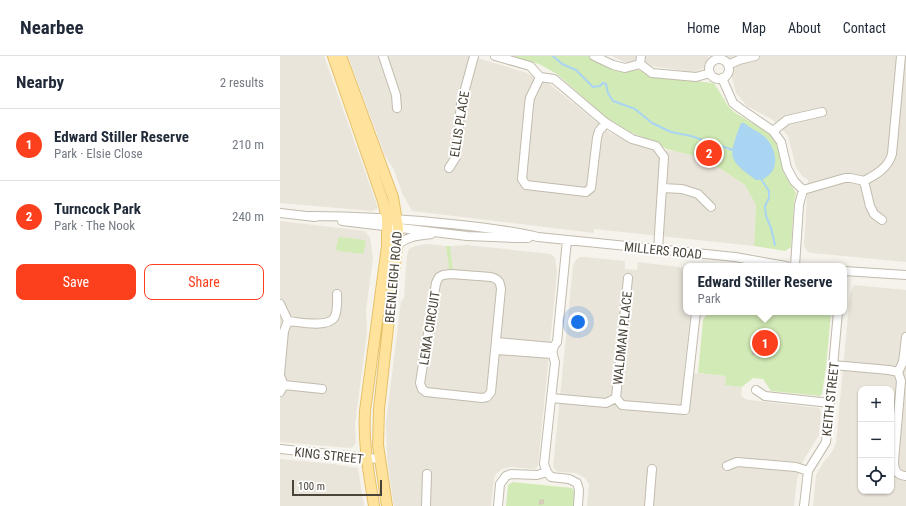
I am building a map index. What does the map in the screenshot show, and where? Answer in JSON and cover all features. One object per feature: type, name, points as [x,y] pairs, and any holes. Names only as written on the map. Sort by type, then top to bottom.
[{"type":"main road","name":"BEENLEIGH ROAD","points":[[333,56],[392,223],[398,246],[379,409],[379,459],[387,506]]},
{"type":"main road","name":"BEENLEIGH ROAD","points":[[341,56],[393,197],[392,223],[365,411],[364,428],[366,459],[374,506]]},
{"type":"street","points":[[383,56],[396,95],[398,108]]},
{"type":"street","name":"ELLIS PLACE","points":[[450,168],[456,157],[461,104],[474,56]]},
{"type":"street","points":[[495,56],[530,66],[540,77],[554,79],[606,123],[632,139],[656,146],[664,157],[658,249]]},
{"type":"street","points":[[594,56],[613,65],[625,68],[641,60],[652,73],[696,77],[710,73]]},
{"type":"street","points":[[728,65],[739,60],[756,56]]},
{"type":"street","points":[[803,190],[845,178],[864,181],[884,168],[890,160],[892,154],[901,56]]},
{"type":"street","points":[[715,58],[723,60],[728,65],[728,73],[722,78],[715,78],[710,73],[710,64],[715,58]]},
{"type":"street","points":[[540,77],[530,98],[529,105],[522,179],[526,185],[586,192],[591,188],[596,138],[606,123]]},
{"type":"street","points":[[722,78],[733,102],[741,110],[773,132],[781,142],[787,168],[794,181],[803,190]]},
{"type":"street","points":[[773,132],[788,120],[822,112]]},
{"type":"street","points":[[864,181],[870,206],[874,214],[882,220]]},
{"type":"street","points":[[662,188],[682,189],[698,194],[711,207]]},
{"type":"street","points":[[795,263],[799,205],[803,190]]},
{"type":"street","name":"MILLERS ROAD","points":[[280,213],[392,223],[489,228],[538,237],[735,257],[769,263]]},
{"type":"street","name":"MILLERS ROAD","points":[[392,223],[467,236],[513,238],[538,237]]},
{"type":"street","points":[[398,246],[408,238],[439,232]]},
{"type":"street","points":[[567,240],[557,342],[552,351],[555,362],[544,464],[551,477],[569,478],[577,483],[579,490],[578,506]]},
{"type":"street","points":[[847,271],[906,275]]},
{"type":"street","name":"LEMA CIRCUIT","points":[[451,274],[497,278],[501,288],[496,346],[491,392],[487,397],[482,398],[426,392],[422,389],[420,383],[436,283],[439,277],[451,274]]},
{"type":"street","name":"WALDMAN PLACE","points":[[616,398],[628,278]]},
{"type":"street","points":[[288,321],[320,324],[329,323],[336,314],[338,294]]},
{"type":"street","points":[[280,304],[288,321],[284,331],[280,375],[282,388],[322,389]]},
{"type":"street","points":[[551,398],[606,403],[616,398],[622,405],[685,410],[696,315]]},
{"type":"street","name":"KEITH STREET","points":[[804,506],[808,471],[826,442],[838,315]]},
{"type":"street","points":[[906,337],[903,362],[898,372],[901,382],[894,461],[894,470],[897,473],[906,476]]},
{"type":"street","points":[[496,346],[552,351]]},
{"type":"street","points":[[833,365],[898,372]]},
{"type":"street","points":[[756,390],[765,396],[830,402]]},
{"type":"street","name":"KING STREET","points":[[280,449],[366,459],[379,459]]},
{"type":"street","points":[[727,466],[737,462],[796,467],[808,471]]},
{"type":"street","points":[[649,506],[652,469]]},
{"type":"street","points":[[498,506],[500,484],[506,476],[512,474],[538,475],[547,472]]},
{"type":"street","points":[[426,506],[427,474]]},
{"type":"shaded area","points":[[280,56],[324,56],[378,208],[372,211],[280,203]]},
{"type":"shaded area","points":[[348,56],[471,56],[527,73],[551,85],[610,133],[653,150],[674,151],[695,156],[721,169],[745,185],[756,205],[754,246],[594,229],[594,233],[412,211],[402,193],[394,170],[385,156]]},
{"type":"shaded area","points":[[612,56],[708,56],[709,58],[704,68],[693,72],[624,62]]},
{"type":"shaded area","points":[[727,56],[906,56],[906,262],[812,253],[807,251],[804,246],[808,180],[803,177],[796,167],[788,136],[773,120],[747,106],[736,93]]},
{"type":"shaded area","points":[[280,221],[365,231],[370,238],[373,258],[366,310],[367,333],[355,424],[356,442],[353,447],[349,448],[280,442]]},
{"type":"shaded area","points":[[427,244],[446,246],[449,269],[453,269],[450,246],[467,245],[551,254],[555,258],[557,272],[538,466],[535,469],[511,467],[502,469],[496,474],[494,479],[491,506],[394,506],[387,460],[386,423],[401,301],[404,298],[407,255],[409,249],[415,246]]},
{"type":"shaded area","points":[[580,257],[584,257],[625,261],[625,269],[637,270],[638,262],[683,268],[683,315],[689,315],[690,318],[684,372],[726,376],[725,385],[742,387],[741,395],[745,399],[819,408],[821,412],[819,435],[803,461],[797,479],[794,506],[587,506],[589,484],[585,478],[576,473],[558,472],[555,470],[553,467],[573,266],[576,260]]},
{"type":"shaded area","points":[[854,285],[906,290],[906,506],[813,506],[816,475],[832,452],[836,443],[850,294]]},
{"type":"shaded area","points":[[280,459],[358,468],[364,506],[280,506]]},
{"type":"green space","points":[[511,56],[588,56],[611,68],[622,71],[639,70],[653,77],[714,83],[728,106],[734,112],[769,133],[775,140],[784,173],[796,193],[791,247],[785,251],[754,246],[756,205],[745,185],[721,169],[695,156],[666,149],[660,144],[630,132],[608,119],[557,74],[539,64]]},
{"type":"green space","points":[[341,237],[364,240],[366,242],[363,254],[338,251],[336,249],[338,238]]},
{"type":"green space","points":[[446,246],[450,246],[453,269],[449,269]]},
{"type":"green space","points":[[706,315],[831,315],[822,394],[820,396],[771,391],[763,379],[753,378],[742,387],[725,385],[726,376],[698,373],[703,320]]},
{"type":"green space","points":[[513,482],[572,488],[574,492],[573,506],[506,506],[508,485]]},
{"type":"water","points":[[741,123],[744,123],[763,135],[769,142],[774,152],[775,164],[773,169],[770,174],[761,180],[756,180],[746,173],[733,158],[733,146]]},
{"type":"building","points":[[754,350],[757,351],[756,355],[752,354]]},
{"type":"building","points":[[540,500],[544,500],[543,504],[539,504]]},
{"type":"waterway","points":[[553,56],[562,64],[576,70],[593,87],[600,86],[603,83],[606,84],[608,93],[613,101],[635,109],[652,123],[671,132],[691,136],[733,150]]},
{"type":"waterway","points":[[761,179],[769,191],[769,198],[765,206],[766,216],[771,228],[775,245]]},
{"type":"place","name":"Turncock Park","points":[[709,153]]},
{"type":"place","name":"Edward Stiller Reserve","points":[[765,343]]}]
